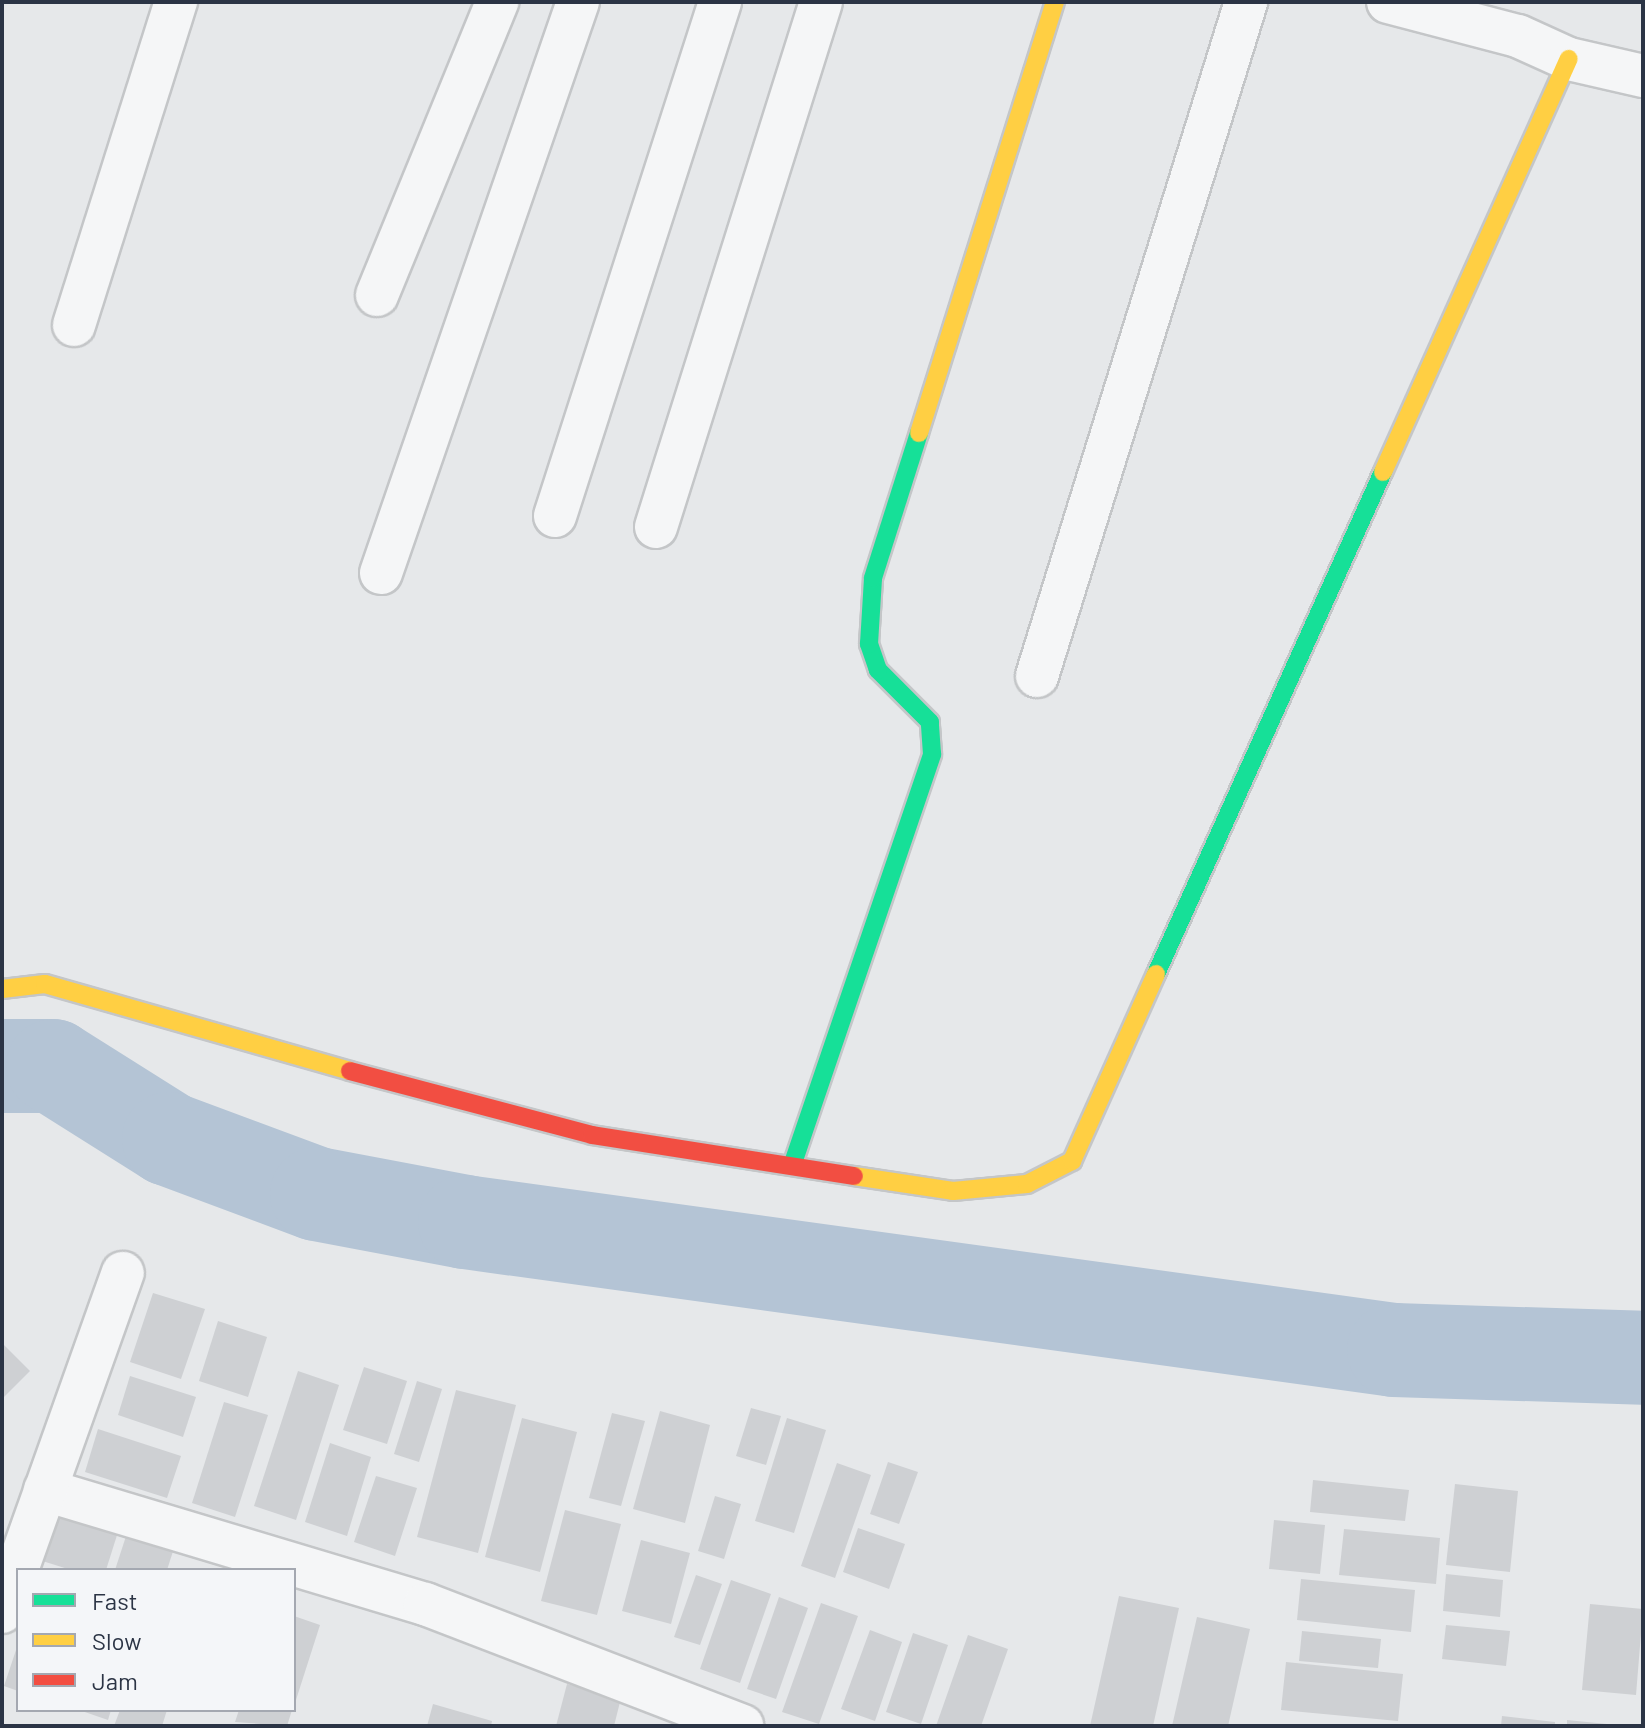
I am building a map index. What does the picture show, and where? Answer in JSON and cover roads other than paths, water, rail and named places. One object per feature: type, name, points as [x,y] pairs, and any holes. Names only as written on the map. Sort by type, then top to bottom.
[{"type":"street","points":[[74,325],[176,2]]},
{"type":"street","points":[[377,295],[497,2]]},
{"type":"street","points":[[381,573],[578,2]]},
{"type":"street","points":[[555,516],[720,2]]},
{"type":"street","points":[[656,527],[821,2]]},
{"type":"street","points":[[793,1163],[932,754],[930,722],[878,670],[869,644],[873,578],[1055,2]]},
{"type":"street","points":[[1037,676],[1246,2]]},
{"type":"street","points":[[1388,2],[1518,36],[1569,59],[1643,76]]},
{"type":"street","points":[[2,989],[45,984],[196,1031],[592,1135],[793,1163],[953,1191],[1027,1184],[1072,1161],[1569,59]]},
{"type":"street","points":[[18,1568],[123,1273]]},
{"type":"street","points":[[45,1490],[425,1604],[742,1726]]},
{"type":"street","points":[[2,1612],[16,1572]]},
{"type":"waterway","points":[[2,1066],[53,1066],[169,1139],[317,1194],[465,1222],[1394,1350],[1643,1358]]}]
